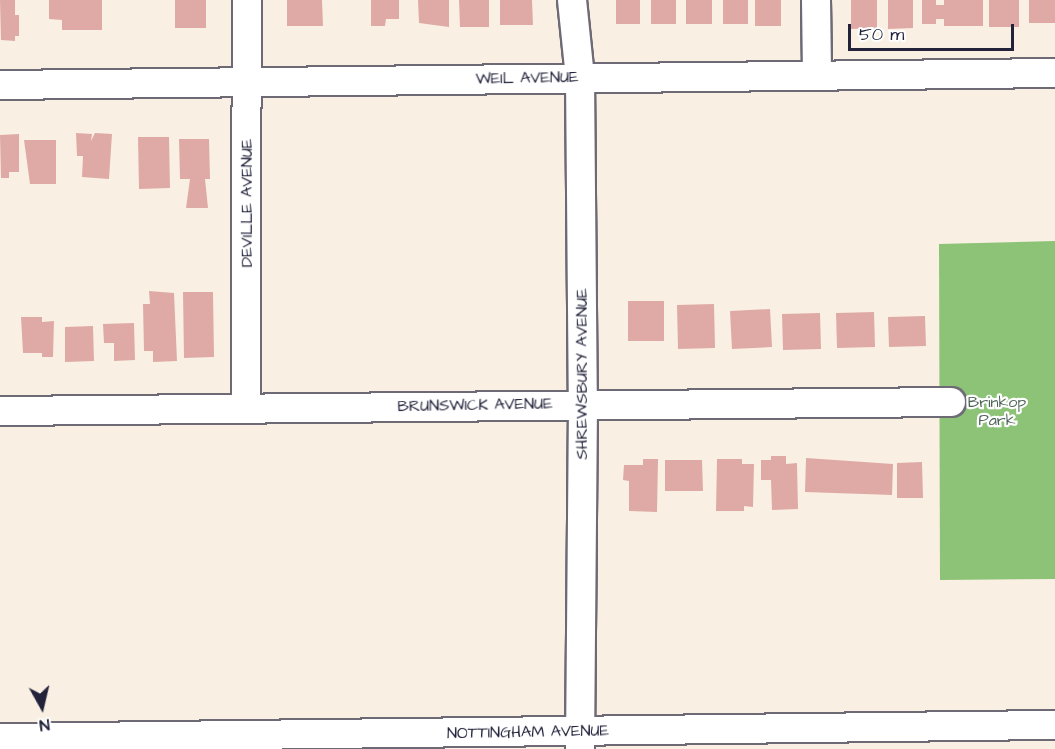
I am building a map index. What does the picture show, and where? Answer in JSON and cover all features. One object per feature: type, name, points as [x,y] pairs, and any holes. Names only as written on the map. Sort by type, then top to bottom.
[{"type":"street","name":"DEVILLE AVENUE","points":[[246,407],[247,0]]},
{"type":"street","name":"SHREWSBURY AVENUE","points":[[572,0],[580,77],[583,404],[580,740]]},
{"type":"street","points":[[816,0],[817,74]]},
{"type":"street","name":"WEIL AVENUE","points":[[0,85],[1055,73]]},
{"type":"street","name":"BRUNSWICK AVENUE","points":[[0,411],[951,402]]},
{"type":"street","name":"NOTTINGHAM AVENUE","points":[[0,738],[580,740],[1055,725]]},
{"type":"green space","name":"Brinkop Park","points":[[1055,241],[1055,579],[940,580],[939,244]]},
{"type":"building","points":[[0,0],[15,0],[15,15],[19,15],[19,36],[15,36],[15,41],[1,40]]},
{"type":"building","points":[[49,0],[102,0],[102,30],[62,30],[62,20],[49,19]]},
{"type":"building","points":[[175,0],[206,0],[206,28],[175,28]]},
{"type":"building","points":[[287,0],[322,0],[323,26],[287,26]]},
{"type":"building","points":[[371,0],[399,0],[399,19],[386,19],[385,26],[371,26]]},
{"type":"building","points":[[418,0],[449,0],[449,27],[419,23]]},
{"type":"building","points":[[459,0],[489,0],[489,27],[460,27]]},
{"type":"building","points":[[500,0],[532,0],[533,25],[500,25]]},
{"type":"building","points":[[616,0],[640,0],[640,24],[616,24]]},
{"type":"building","points":[[651,0],[676,0],[676,24],[651,24]]},
{"type":"building","points":[[686,0],[712,0],[712,24],[686,24]]},
{"type":"building","points":[[723,0],[748,0],[748,24],[723,24]]},
{"type":"building","points":[[755,0],[781,0],[781,26],[755,26]]},
{"type":"building","points":[[851,0],[877,0],[877,28],[851,29]]},
{"type":"building","points":[[888,0],[913,0],[913,28],[888,29]]},
{"type":"building","points":[[922,0],[936,0],[936,5],[944,5],[944,0],[983,0],[983,26],[944,26],[944,19],[936,19],[936,24],[922,24]]},
{"type":"building","points":[[989,0],[1019,0],[1019,27],[989,27]]},
{"type":"building","points":[[1029,0],[1055,0],[1055,23],[1029,23]]},
{"type":"building","points":[[76,133],[92,134],[91,141],[95,133],[112,134],[109,179],[82,177],[83,156],[77,156]]},
{"type":"building","points":[[19,134],[19,172],[9,172],[9,178],[1,178],[0,135]]},
{"type":"building","points":[[138,137],[169,137],[170,188],[139,189]]},
{"type":"building","points":[[179,139],[209,139],[210,179],[205,179],[208,208],[186,208],[190,179],[180,179]]},
{"type":"building","points":[[24,140],[56,140],[56,184],[30,184]]},
{"type":"building","points":[[149,291],[174,293],[177,361],[153,362],[153,351],[144,351],[143,304],[150,304]]},
{"type":"building","points":[[183,292],[213,292],[214,357],[184,358]]},
{"type":"building","points":[[628,301],[664,301],[664,341],[628,341]]},
{"type":"building","points":[[714,304],[715,348],[678,349],[677,305]]},
{"type":"building","points":[[770,309],[772,347],[732,349],[730,311]]},
{"type":"building","points":[[874,312],[875,347],[837,348],[836,313]]},
{"type":"building","points":[[820,313],[821,349],[783,350],[782,314]]},
{"type":"building","points":[[925,316],[926,346],[889,347],[888,317]]},
{"type":"building","points":[[21,317],[42,317],[42,322],[54,321],[53,357],[42,357],[42,353],[23,353]]},
{"type":"building","points":[[134,323],[135,360],[114,361],[114,343],[104,343],[103,324]]},
{"type":"building","points":[[93,326],[94,361],[65,362],[65,327]]},
{"type":"building","points":[[771,456],[786,456],[786,464],[797,463],[798,509],[772,510],[771,480],[761,480],[761,460],[771,460]]},
{"type":"building","points":[[806,458],[893,464],[892,495],[805,492]]},
{"type":"building","points":[[643,459],[658,459],[657,512],[629,511],[629,481],[623,480],[624,465],[643,465]]},
{"type":"building","points":[[717,459],[742,459],[742,464],[754,464],[753,507],[744,506],[744,511],[716,511]]},
{"type":"building","points":[[665,460],[702,460],[703,491],[665,491]]},
{"type":"building","points":[[922,462],[923,498],[897,498],[897,463]]}]
